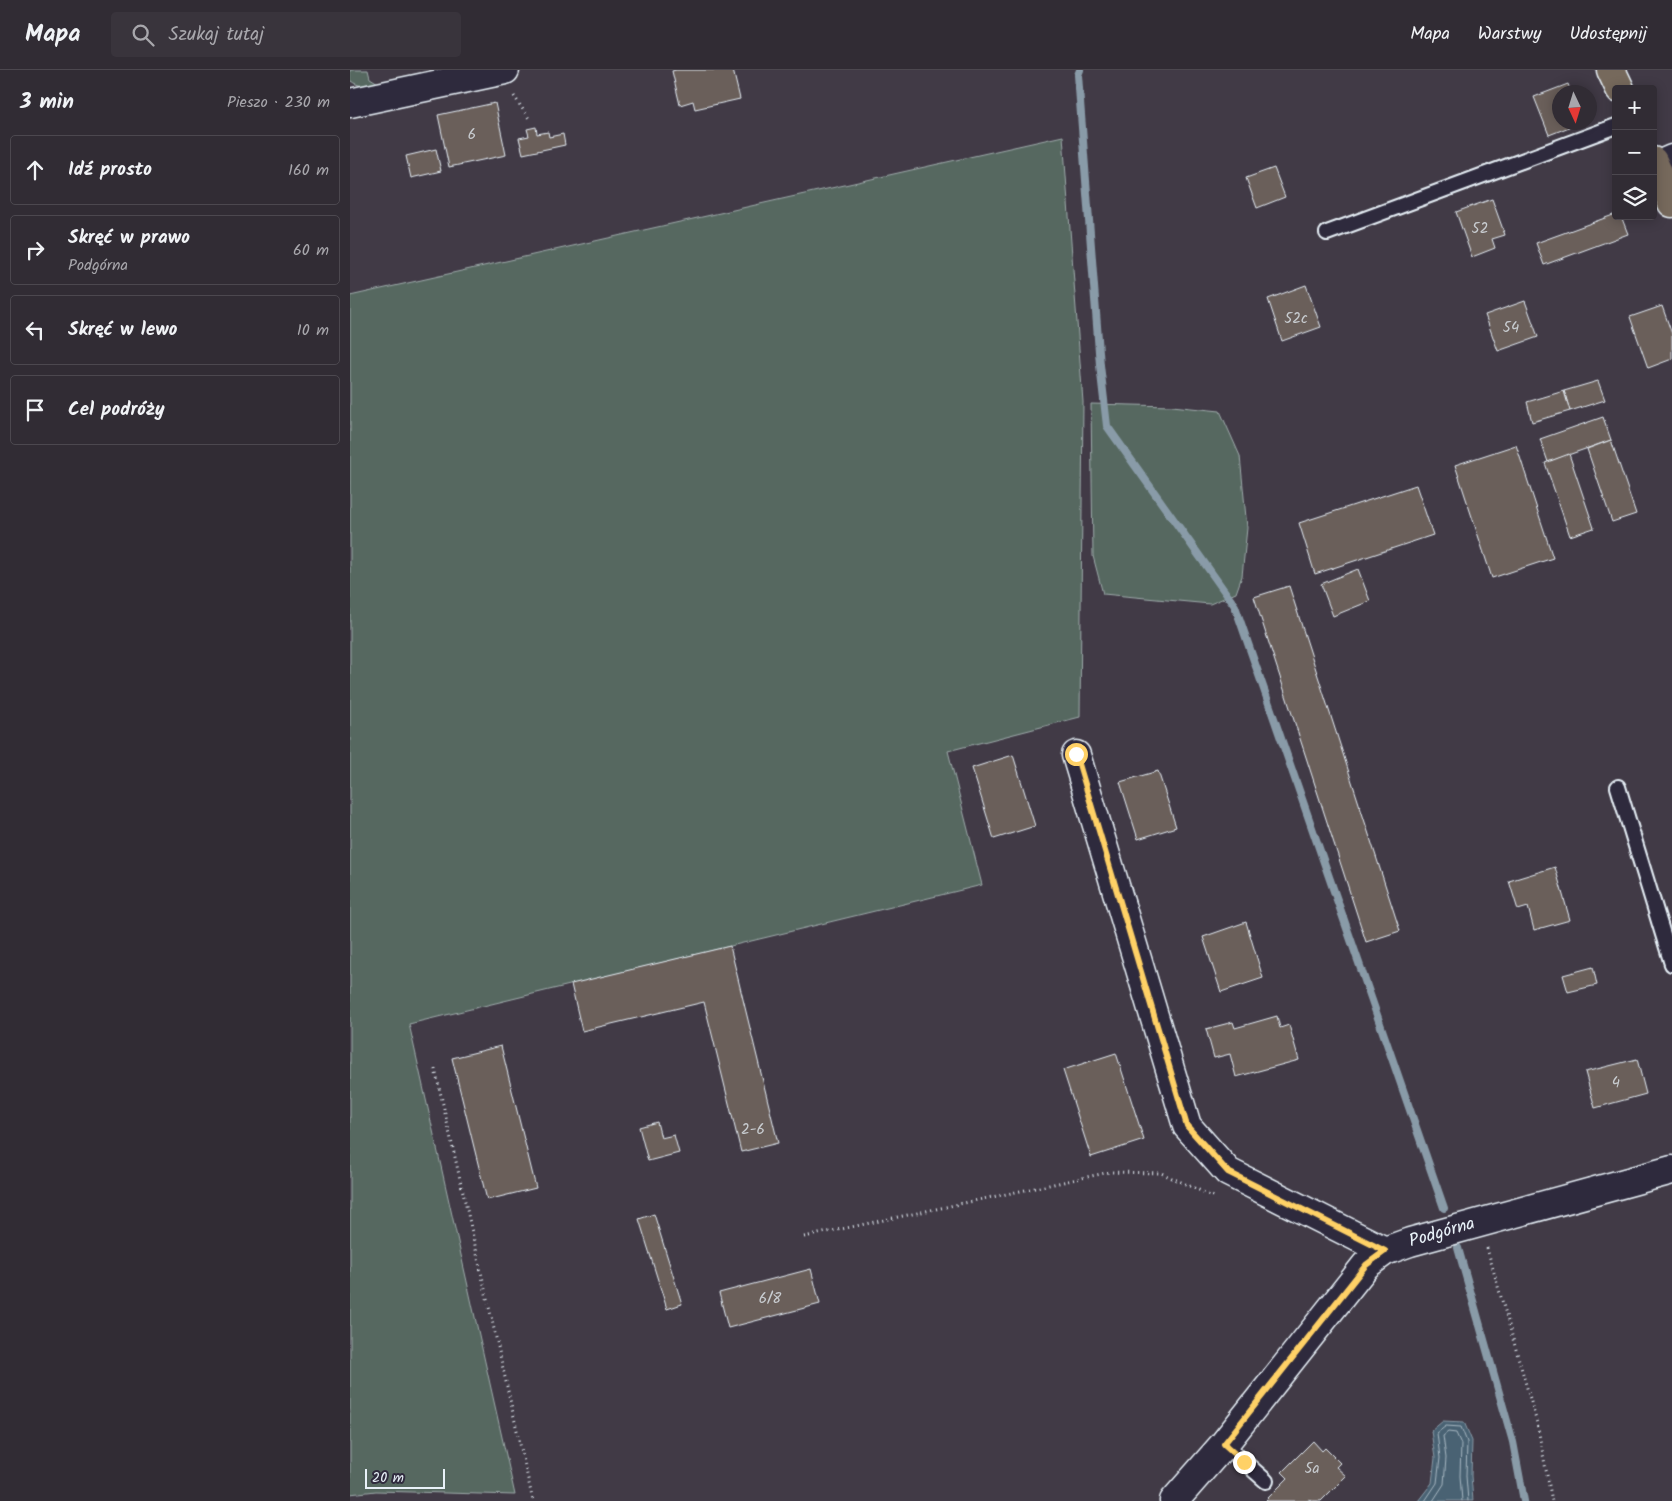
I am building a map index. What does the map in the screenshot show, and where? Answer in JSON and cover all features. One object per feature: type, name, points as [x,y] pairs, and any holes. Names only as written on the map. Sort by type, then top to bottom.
[{"type":"main road","points":[[1611,70],[1618,85]]},
{"type":"main road","points":[[1660,162],[1672,203]]},
{"type":"street","points":[[350,103],[505,70]]},
{"type":"street","points":[[1076,754],[1187,1126],[1228,1172],[1385,1251]]},
{"type":"street","name":"Podgórna","points":[[1174,1501],[1224,1444],[1366,1265],[1385,1251],[1480,1222],[1672,1170]]},
{"type":"lane","points":[[1327,233],[1612,127]]},
{"type":"lane","points":[[1618,787],[1672,964]]},
{"type":"lane","points":[[1224,1444],[1266,1480]]},
{"type":"path","points":[[435,1070],[533,1501]]},
{"type":"path","points":[[804,1236],[1110,1172],[1161,1174],[1214,1197]]},
{"type":"path","points":[[1480,1222],[1537,1423],[1552,1501]]},
{"type":"green space","points":[[350,70],[368,70],[370,78],[383,86],[370,87],[353,83],[350,80]]},
{"type":"green space","points":[[1063,136],[1083,402],[1080,717],[948,751],[982,885],[409,1024],[515,1495],[376,1491],[350,1494],[350,296]]},
{"type":"green space","points":[[1091,404],[1172,406],[1220,411],[1240,456],[1247,528],[1242,576],[1236,593],[1210,604],[1103,594],[1093,556]]},
{"type":"water","points":[[1443,1421],[1464,1422],[1472,1441],[1471,1476],[1473,1501],[1418,1501],[1432,1483],[1435,1458],[1431,1431]]},
{"type":"building","points":[[733,70],[740,99],[695,109],[693,101],[680,105],[672,71]]},
{"type":"building","points":[[1552,90],[1552,130],[1562,130],[1549,135],[1534,97]]},
{"type":"building","points":[[495,103],[506,155],[449,167],[438,115]]},
{"type":"building","points":[[536,127],[537,134],[548,132],[549,137],[563,134],[565,145],[523,154],[519,138],[529,136],[527,129]]},
{"type":"building","points":[[436,149],[441,171],[411,178],[406,156]]},
{"type":"building","points":[[1274,168],[1285,197],[1257,208],[1246,178]]},
{"type":"building","points":[[1492,199],[1505,235],[1492,239],[1495,248],[1472,257],[1456,212]]},
{"type":"building","points":[[1612,215],[1612,220],[1623,220],[1628,234],[1544,265],[1536,243]]},
{"type":"building","points":[[1306,285],[1321,327],[1282,341],[1268,299]]},
{"type":"building","points":[[1525,301],[1538,337],[1498,351],[1485,315]]},
{"type":"building","points":[[1662,306],[1672,334],[1672,359],[1648,368],[1630,317]]},
{"type":"building","points":[[1598,381],[1605,400],[1570,411],[1564,391]]},
{"type":"building","points":[[1564,391],[1570,411],[1532,422],[1527,402]]},
{"type":"building","points":[[1603,417],[1611,440],[1548,462],[1540,439]]},
{"type":"building","points":[[1611,440],[1636,514],[1612,522],[1587,449]]},
{"type":"building","points":[[1516,445],[1553,558],[1492,578],[1455,465]]},
{"type":"building","points":[[1569,454],[1594,528],[1570,536],[1545,463]]},
{"type":"building","points":[[1416,485],[1433,535],[1315,574],[1299,523]]},
{"type":"building","points":[[1358,569],[1370,601],[1333,616],[1321,584]]},
{"type":"building","points":[[1289,586],[1400,931],[1366,942],[1254,597]]},
{"type":"building","points":[[1013,755],[1035,826],[994,839],[972,768]]},
{"type":"building","points":[[1158,771],[1176,827],[1138,839],[1120,782]]},
{"type":"building","points":[[1555,867],[1570,920],[1534,930],[1528,907],[1518,910],[1509,881]]},
{"type":"building","points":[[1246,922],[1263,978],[1221,992],[1203,937]]},
{"type":"building","points":[[730,946],[778,1143],[741,1152],[704,1002],[582,1031],[571,984]]},
{"type":"building","points":[[1593,967],[1597,985],[1568,992],[1563,975]]},
{"type":"building","points":[[1277,1016],[1280,1028],[1289,1025],[1299,1060],[1236,1077],[1230,1054],[1214,1058],[1206,1029],[1233,1022],[1235,1028]]},
{"type":"building","points":[[501,1046],[536,1188],[487,1200],[452,1058]]},
{"type":"building","points":[[1116,1053],[1144,1140],[1091,1157],[1063,1070]]},
{"type":"building","points":[[1637,1059],[1646,1094],[1595,1108],[1585,1072]]},
{"type":"building","points":[[657,1122],[661,1138],[674,1135],[679,1153],[648,1161],[639,1127]]},
{"type":"building","points":[[654,1214],[682,1304],[667,1309],[639,1219]]},
{"type":"building","points":[[811,1269],[820,1304],[728,1328],[719,1293]]},
{"type":"building","points":[[1313,1441],[1322,1451],[1325,1448],[1340,1463],[1336,1467],[1346,1476],[1321,1501],[1312,1501],[1310,1499],[1307,1501],[1267,1501],[1288,1478],[1282,1472]]},
{"type":"waterway","points":[[1080,70],[1078,75],[1100,365],[1107,426],[1235,606],[1444,1208]]},
{"type":"waterway","points":[[1458,1248],[1513,1442],[1524,1501]]},
{"type":"route","points":[[1076,754],[1187,1126],[1228,1172],[1385,1251],[1366,1265],[1224,1444],[1244,1462]]}]
